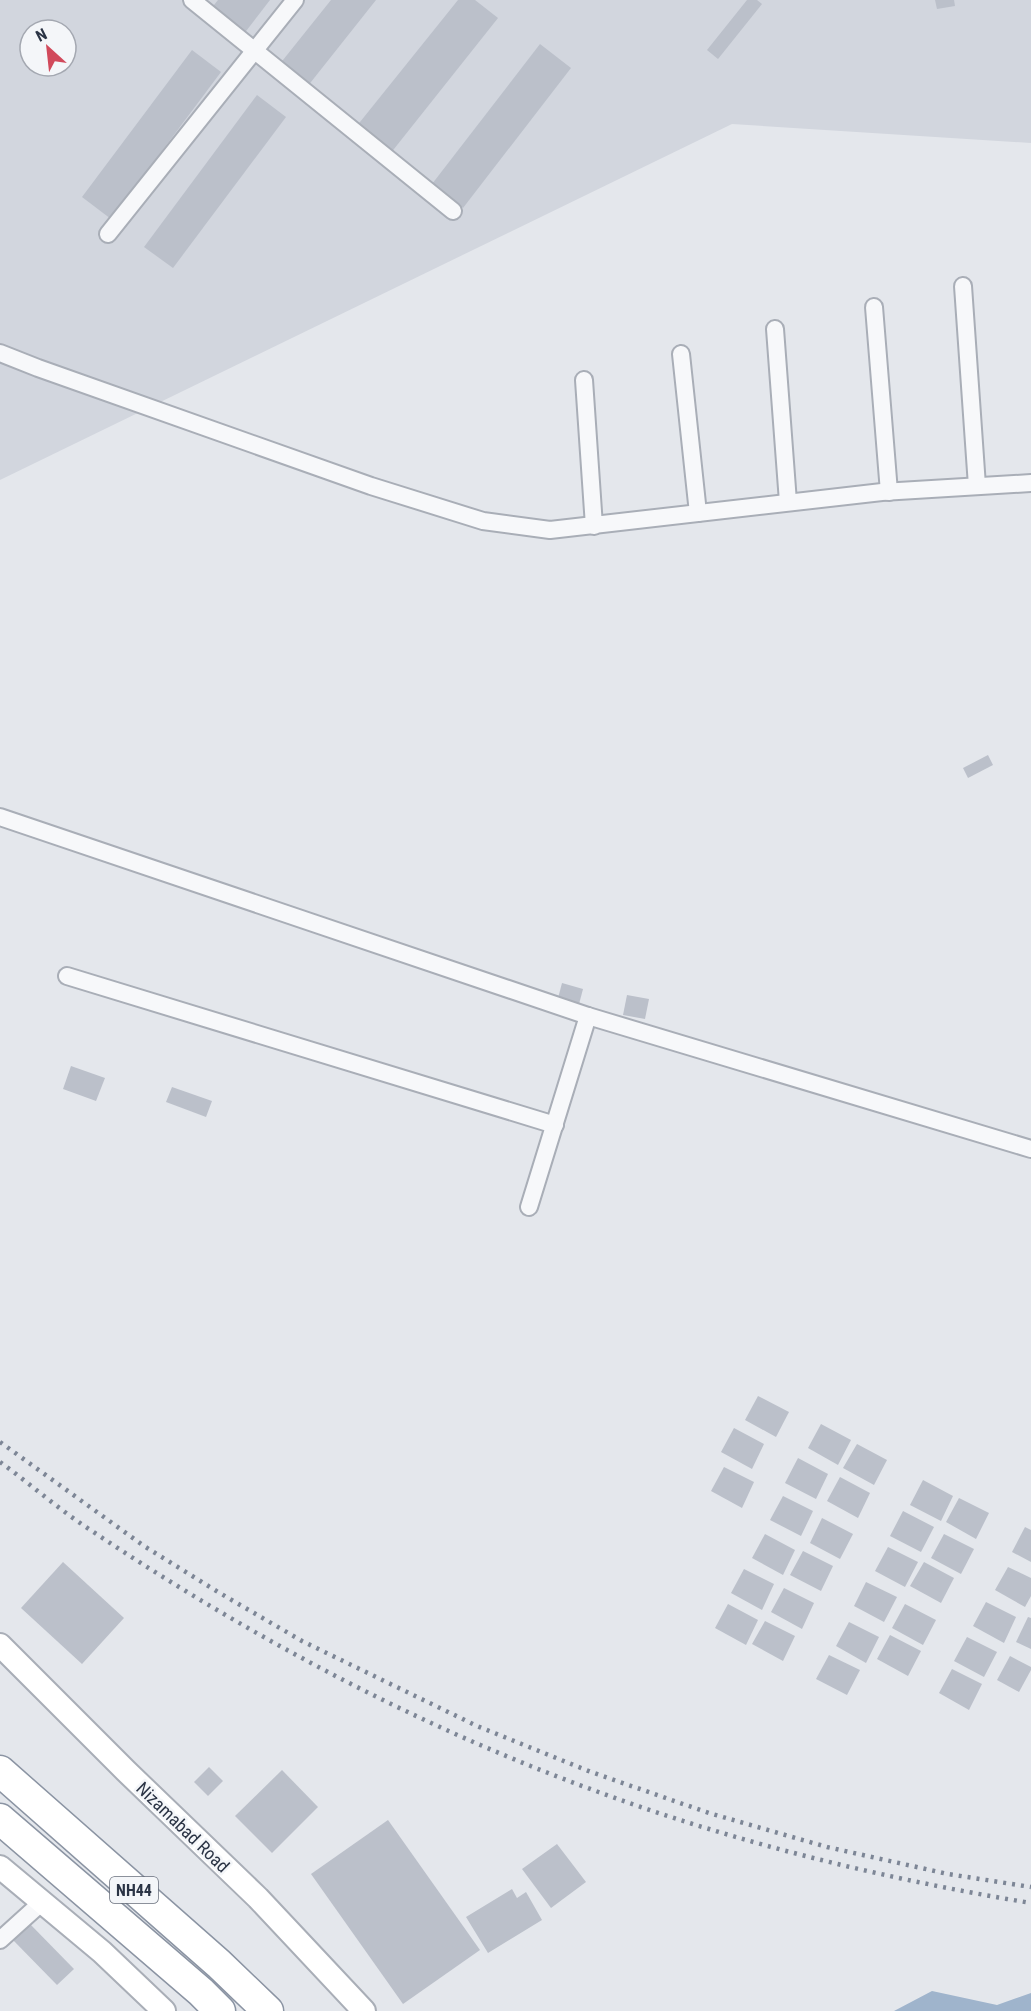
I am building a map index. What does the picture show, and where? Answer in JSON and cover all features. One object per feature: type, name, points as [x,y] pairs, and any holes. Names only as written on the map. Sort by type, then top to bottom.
[{"type":"highway","name":"NH44","points":[[0,1771],[219,1964],[268,2011]]},
{"type":"highway","name":"NH44","points":[[0,1819],[201,1992],[220,2011]]},
{"type":"main road","name":"Nizamabad Road","points":[[0,1645],[258,1898],[364,2011]]},
{"type":"main road","points":[[0,1867],[102,1952],[164,2011]]},
{"type":"street","points":[[192,0],[453,211]]},
{"type":"street","points":[[108,234],[295,0]]},
{"type":"street","points":[[963,286],[977,486]]},
{"type":"street","points":[[874,307],[889,492]]},
{"type":"street","points":[[776,329],[788,502]]},
{"type":"street","points":[[0,353],[254,446],[371,486],[483,521],[550,530],[889,492],[1031,483]]},
{"type":"street","points":[[681,354],[698,513]]},
{"type":"street","points":[[584,380],[594,526]]},
{"type":"street","points":[[0,817],[588,1016],[1031,1149]]},
{"type":"street","points":[[67,976],[555,1125]]},
{"type":"street","points":[[529,1207],[588,1016]]},
{"type":"street","points":[[0,1940],[42,1903]]},
{"type":"shaded area","points":[[0,0],[1031,0],[1031,143],[732,124],[0,480]]},
{"type":"water","points":[[932,1991],[997,2005],[1031,1993],[1031,2011],[894,2011]]},
{"type":"building","points":[[218,0],[270,0],[243,35],[210,10]]},
{"type":"building","points":[[331,0],[376,0],[307,87],[279,65]]},
{"type":"building","points":[[458,0],[475,0],[498,18],[390,154],[356,127]]},
{"type":"building","points":[[747,0],[757,0],[762,4],[718,59],[707,50]]},
{"type":"building","points":[[935,0],[954,0],[955,6],[937,9]]},
{"type":"building","points":[[540,44],[571,68],[463,208],[432,184]]},
{"type":"building","points":[[192,50],[221,72],[111,219],[82,197]]},
{"type":"building","points":[[257,95],[286,117],[173,268],[144,247]]},
{"type":"building","points":[[988,755],[993,765],[968,778],[963,768]]},
{"type":"building","points":[[562,983],[583,989],[578,1008],[557,1002]]},
{"type":"building","points":[[627,995],[649,999],[645,1019],[623,1015]]},
{"type":"building","points":[[71,1066],[105,1078],[96,1101],[63,1089]]},
{"type":"building","points":[[172,1087],[212,1101],[206,1117],[166,1102]]},
{"type":"building","points":[[758,1396],[789,1412],[776,1437],[745,1420]]},
{"type":"building","points":[[821,1424],[851,1440],[838,1465],[808,1448]]},
{"type":"building","points":[[734,1428],[764,1444],[752,1469],[721,1452]]},
{"type":"building","points":[[857,1444],[887,1460],[874,1485],[843,1468]]},
{"type":"building","points":[[798,1458],[828,1474],[816,1499],[785,1483]]},
{"type":"building","points":[[724,1467],[754,1482],[742,1508],[711,1491]]},
{"type":"building","points":[[840,1477],[870,1493],[858,1518],[827,1501]]},
{"type":"building","points":[[923,1480],[953,1496],[941,1521],[910,1505]]},
{"type":"building","points":[[783,1496],[813,1511],[801,1536],[770,1520]]},
{"type":"building","points":[[959,1498],[989,1513],[976,1539],[946,1522]]},
{"type":"building","points":[[903,1511],[934,1527],[921,1552],[890,1536]]},
{"type":"building","points":[[822,1518],[853,1534],[840,1559],[810,1543]]},
{"type":"building","points":[[1025,1527],[1031,1530],[1031,1562],[1012,1552]]},
{"type":"building","points":[[765,1534],[795,1550],[783,1575],[752,1558]]},
{"type":"building","points":[[944,1534],[974,1549],[961,1574],[931,1558]]},
{"type":"building","points":[[888,1547],[918,1562],[905,1587],[875,1571]]},
{"type":"building","points":[[803,1551],[833,1566],[821,1591],[790,1575]]},
{"type":"building","points":[[63,1562],[124,1618],[82,1664],[21,1608]]},
{"type":"building","points":[[924,1562],[954,1578],[941,1603],[910,1586]]},
{"type":"building","points":[[1008,1567],[1031,1578],[1031,1596],[1025,1607],[995,1590]]},
{"type":"building","points":[[744,1569],[774,1584],[762,1610],[731,1593]]},
{"type":"building","points":[[866,1582],[897,1597],[884,1622],[854,1606]]},
{"type":"building","points":[[784,1588],[814,1603],[802,1629],[771,1612]]},
{"type":"building","points":[[986,1602],[1016,1617],[1004,1643],[973,1626]]},
{"type":"building","points":[[728,1604],[758,1620],[746,1645],[715,1628]]},
{"type":"building","points":[[905,1604],[936,1620],[923,1645],[892,1628]]},
{"type":"building","points":[[1028,1617],[1031,1618],[1031,1649],[1016,1642]]},
{"type":"building","points":[[765,1621],[795,1636],[783,1661],[752,1644]]},
{"type":"building","points":[[849,1622],[879,1637],[866,1663],[836,1646]]},
{"type":"building","points":[[890,1635],[921,1651],[908,1676],[877,1659]]},
{"type":"building","points":[[967,1637],[997,1652],[984,1677],[954,1661]]},
{"type":"building","points":[[829,1655],[860,1670],[847,1695],[816,1679]]},
{"type":"building","points":[[1010,1656],[1031,1667],[1019,1692],[997,1680]]},
{"type":"building","points":[[952,1669],[982,1684],[969,1710],[939,1693]]},
{"type":"building","points":[[209,1767],[223,1781],[208,1796],[194,1782]]},
{"type":"building","points":[[282,1770],[318,1807],[272,1853],[235,1816]]},
{"type":"building","points":[[388,1820],[480,1950],[403,2004],[311,1874]]},
{"type":"building","points":[[557,1844],[586,1882],[551,1908],[522,1869]]},
{"type":"building","points":[[512,1889],[517,1898],[526,1892],[542,1920],[488,1953],[466,1917]]},
{"type":"building","points":[[29,1923],[74,1969],[57,1985],[12,1939]]},
{"type":"railway","points":[[0,1442],[144,1546],[218,1592],[302,1641],[477,1726],[591,1772],[709,1813],[827,1847],[948,1874],[1031,1887]]},
{"type":"railway","points":[[0,1462],[86,1527],[205,1603],[328,1672],[455,1734],[585,1787],[749,1841],[861,1870],[1031,1903]]}]
